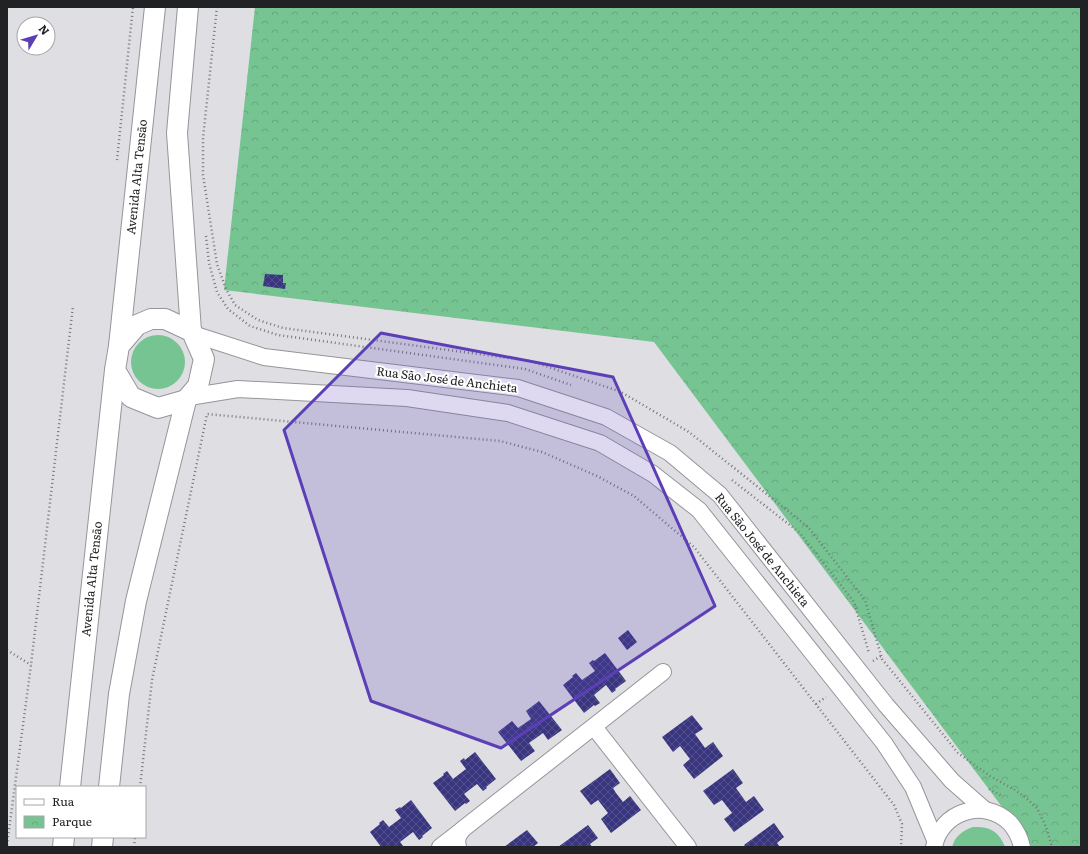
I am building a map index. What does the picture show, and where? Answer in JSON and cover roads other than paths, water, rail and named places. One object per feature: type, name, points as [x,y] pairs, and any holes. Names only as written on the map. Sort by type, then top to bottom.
[{"type":"street","name":"Avenida Alta Tensāo","points":[[119,346],[155,7]]},
{"type":"street","points":[[109,786],[119,694],[136,601],[188,398],[198,386],[204,359],[192,333],[177,133],[188,7]]},
{"type":"street","points":[[188,398],[158,408],[131,397],[115,370],[119,346],[137,325],[151,319],[165,319],[192,333]]},
{"type":"street","name":"Rua São José de Anchieta","points":[[192,333],[264,357],[518,388],[606,417],[670,453],[720,495],[886,705],[952,780],[984,810]]},
{"type":"street","name":"Avenida Alta Tensāo","points":[[70,786],[115,370]]},
{"type":"street","name":"Rua São José de Anchieta","points":[[188,398],[238,389],[407,398],[508,412],[600,443],[654,474],[699,510],[884,743],[913,787],[934,843]]},
{"type":"street","points":[[440,847],[663,672]]},
{"type":"street","points":[[594,726],[684,846]]},
{"type":"street","name":"Rua São José de Anchieta","points":[[934,843],[943,826],[954,816],[969,810],[984,810],[998,814],[1009,822],[1018,834],[1022,847]]},
{"type":"street","points":[[458,847],[456,841],[458,835],[464,829]]}]
